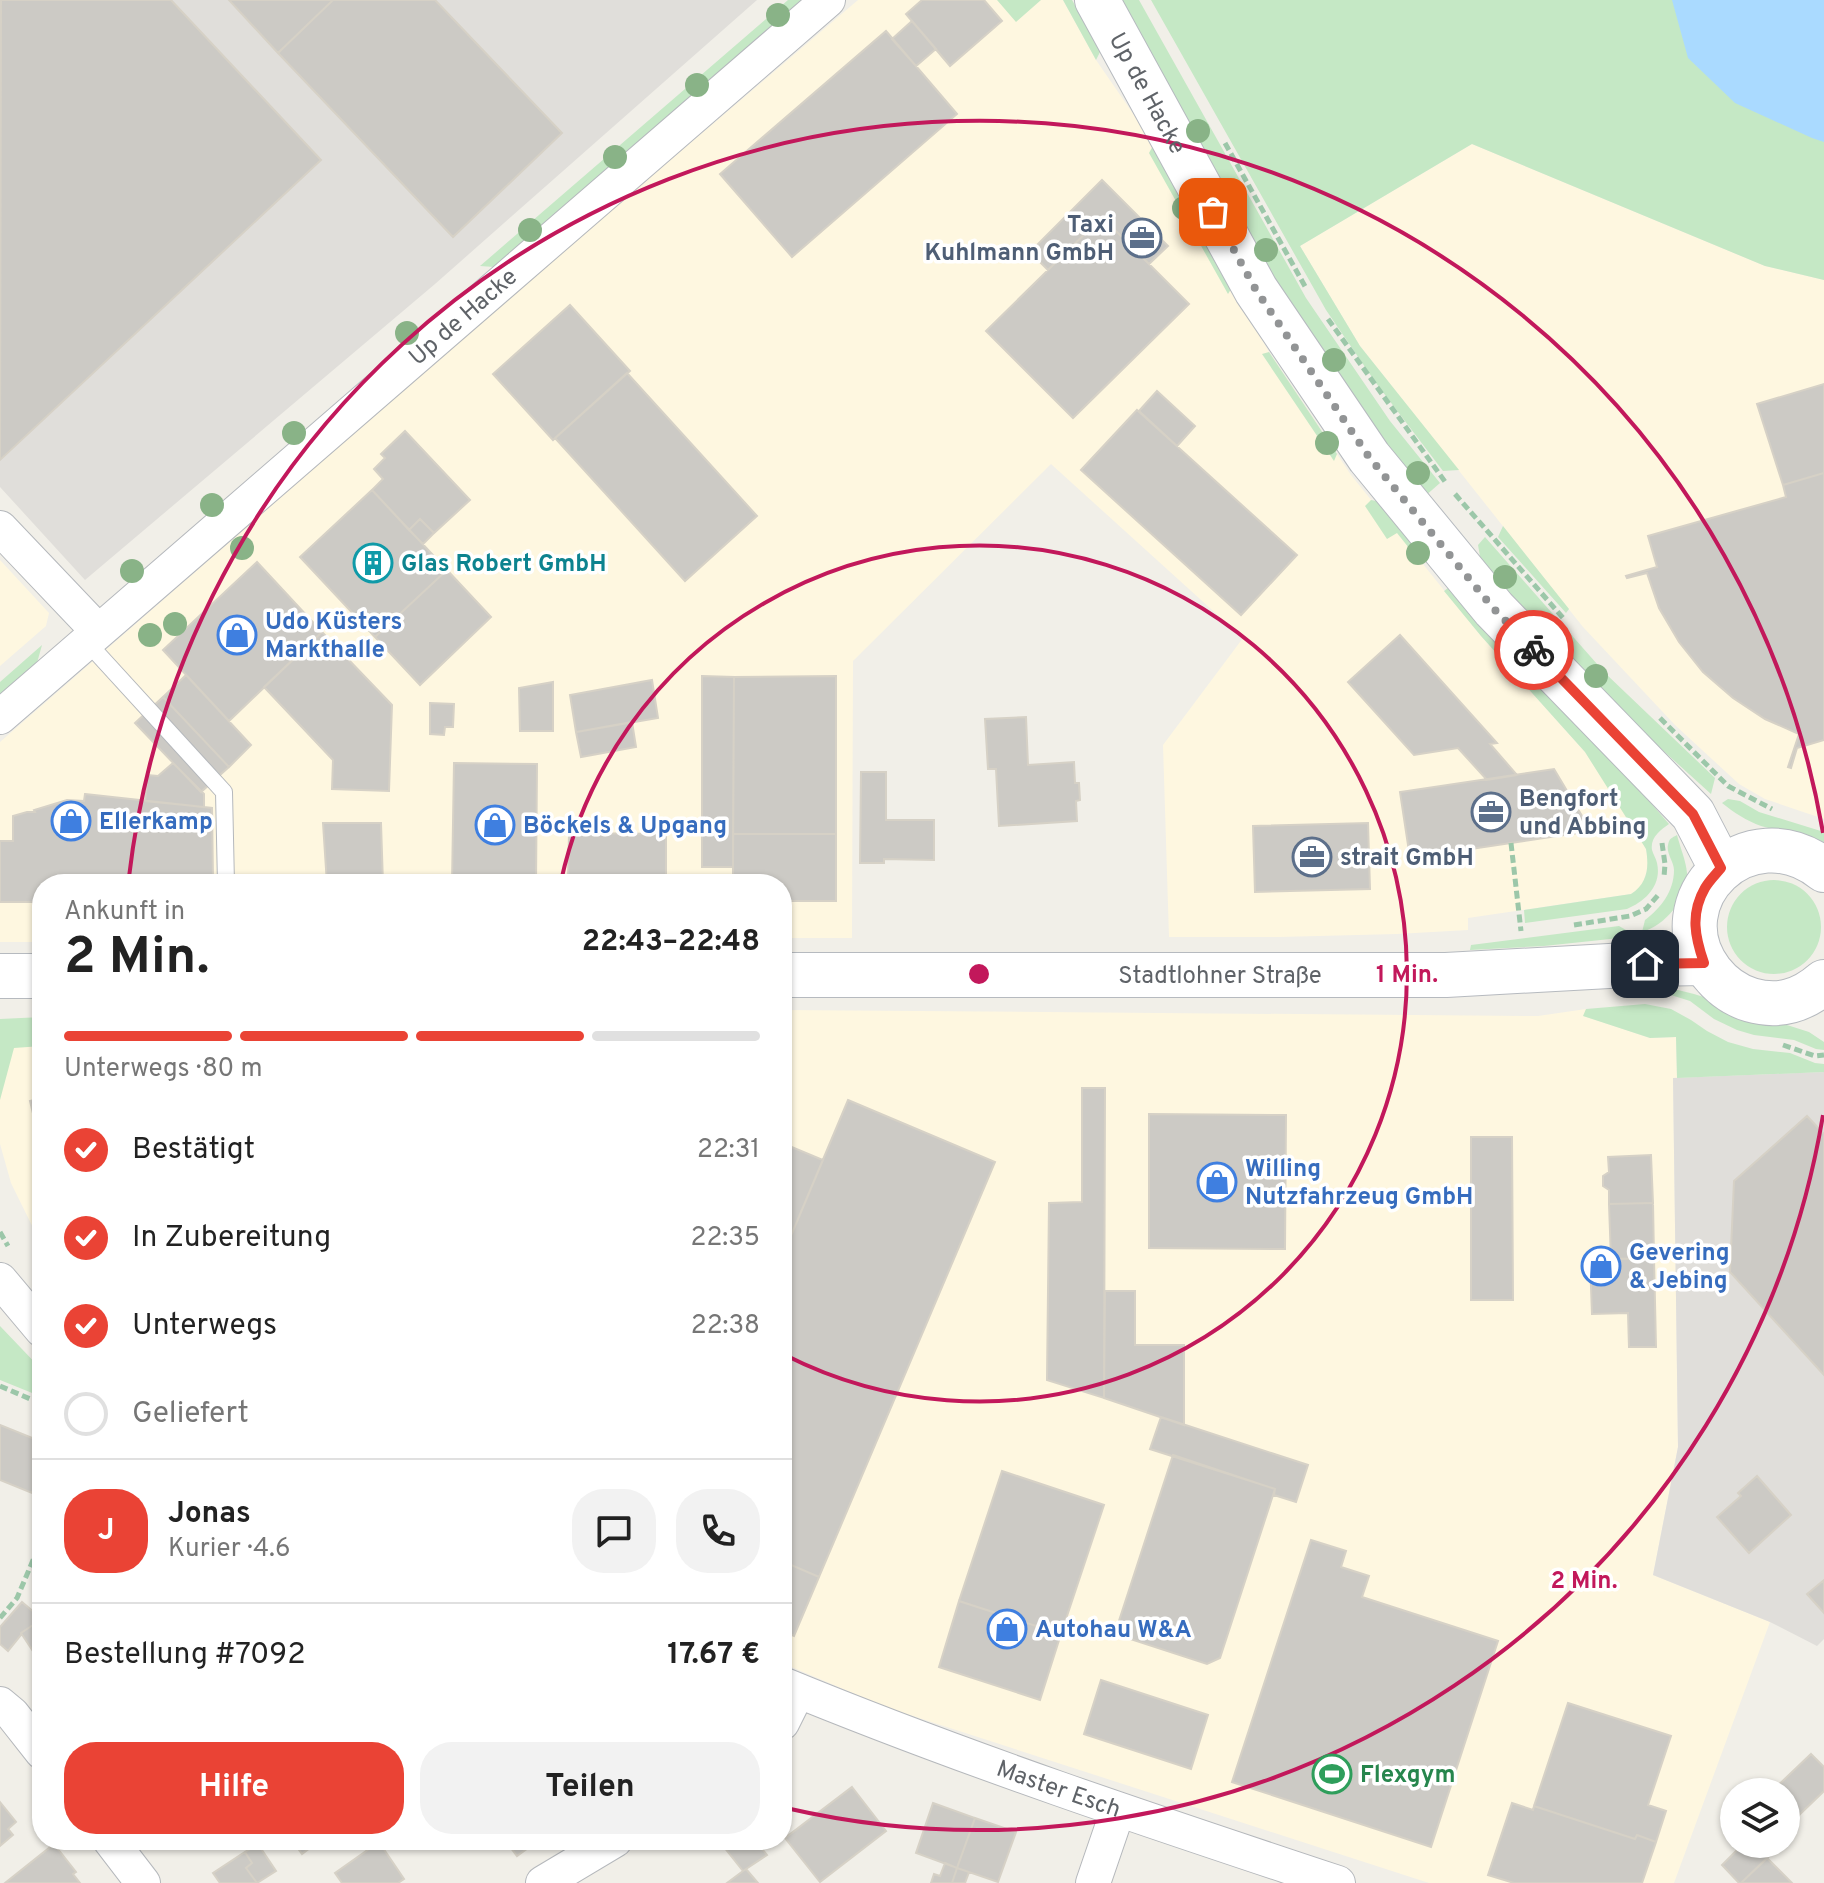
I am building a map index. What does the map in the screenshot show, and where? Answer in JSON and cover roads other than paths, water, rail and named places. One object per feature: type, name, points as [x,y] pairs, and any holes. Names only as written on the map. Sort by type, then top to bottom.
[{"type":"street","name":"Up de Hacke","points":[[0,717],[828,0]]},
{"type":"street","name":"Up de Hacke","points":[[1097,0],[1256,290],[1369,457],[1494,609],[1693,814],[1721,868]]},
{"type":"street","points":[[0,528],[92,636]]},
{"type":"street","points":[[1819,994],[1787,1002],[1763,1003],[1739,996],[1719,983],[1704,963],[1696,938],[1696,912],[1705,888],[1721,868],[1746,854],[1772,849],[1799,854],[1824,870]]},
{"type":"street","name":"Stadtlohner Straße","points":[[792,975],[1446,975],[1704,963]]},
{"type":"street","points":[[0,976],[32,976]]},
{"type":"street","points":[[0,1280],[32,1318]]},
{"type":"street","name":"Master Esch","points":[[792,1688],[857,1715],[1118,1810],[1338,1883]]},
{"type":"street","points":[[0,1704],[32,1739]]},
{"type":"street","points":[[1093,1883],[1118,1810]]},
{"type":"street","points":[[118,1850],[143,1883]]},
{"type":"street","points":[[543,1883],[598,1850]]},
{"type":"lane","points":[[92,636],[224,792],[226,874]]},
{"type":"water","points":[[1672,0],[1824,0],[1824,142],[1735,103],[1688,58]]},
{"type":"place","name":"Taxi Kuhlmann GmbH","points":[[1142,238]]},
{"type":"place","name":"Glas Robert GmbH","points":[[373,563]]},
{"type":"place","name":"Udo Küsters Markthalle","points":[[237,635]]},
{"type":"place","name":"Bengfort und Abbing","points":[[1491,812]]},
{"type":"place","name":"Ellerkamp","points":[[71,821]]},
{"type":"place","name":"Böckels & Upgang","points":[[495,825]]},
{"type":"place","name":"strait GmbH","points":[[1312,857]]},
{"type":"place","name":"Willing Nutzfahrzeug GmbH","points":[[1217,1182]]},
{"type":"place","name":"Gevering & Jebing","points":[[1601,1266]]},
{"type":"place","name":"Autohau W&A","points":[[1007,1629]]},
{"type":"place","name":"Flexgym","points":[[1332,1774]]}]
